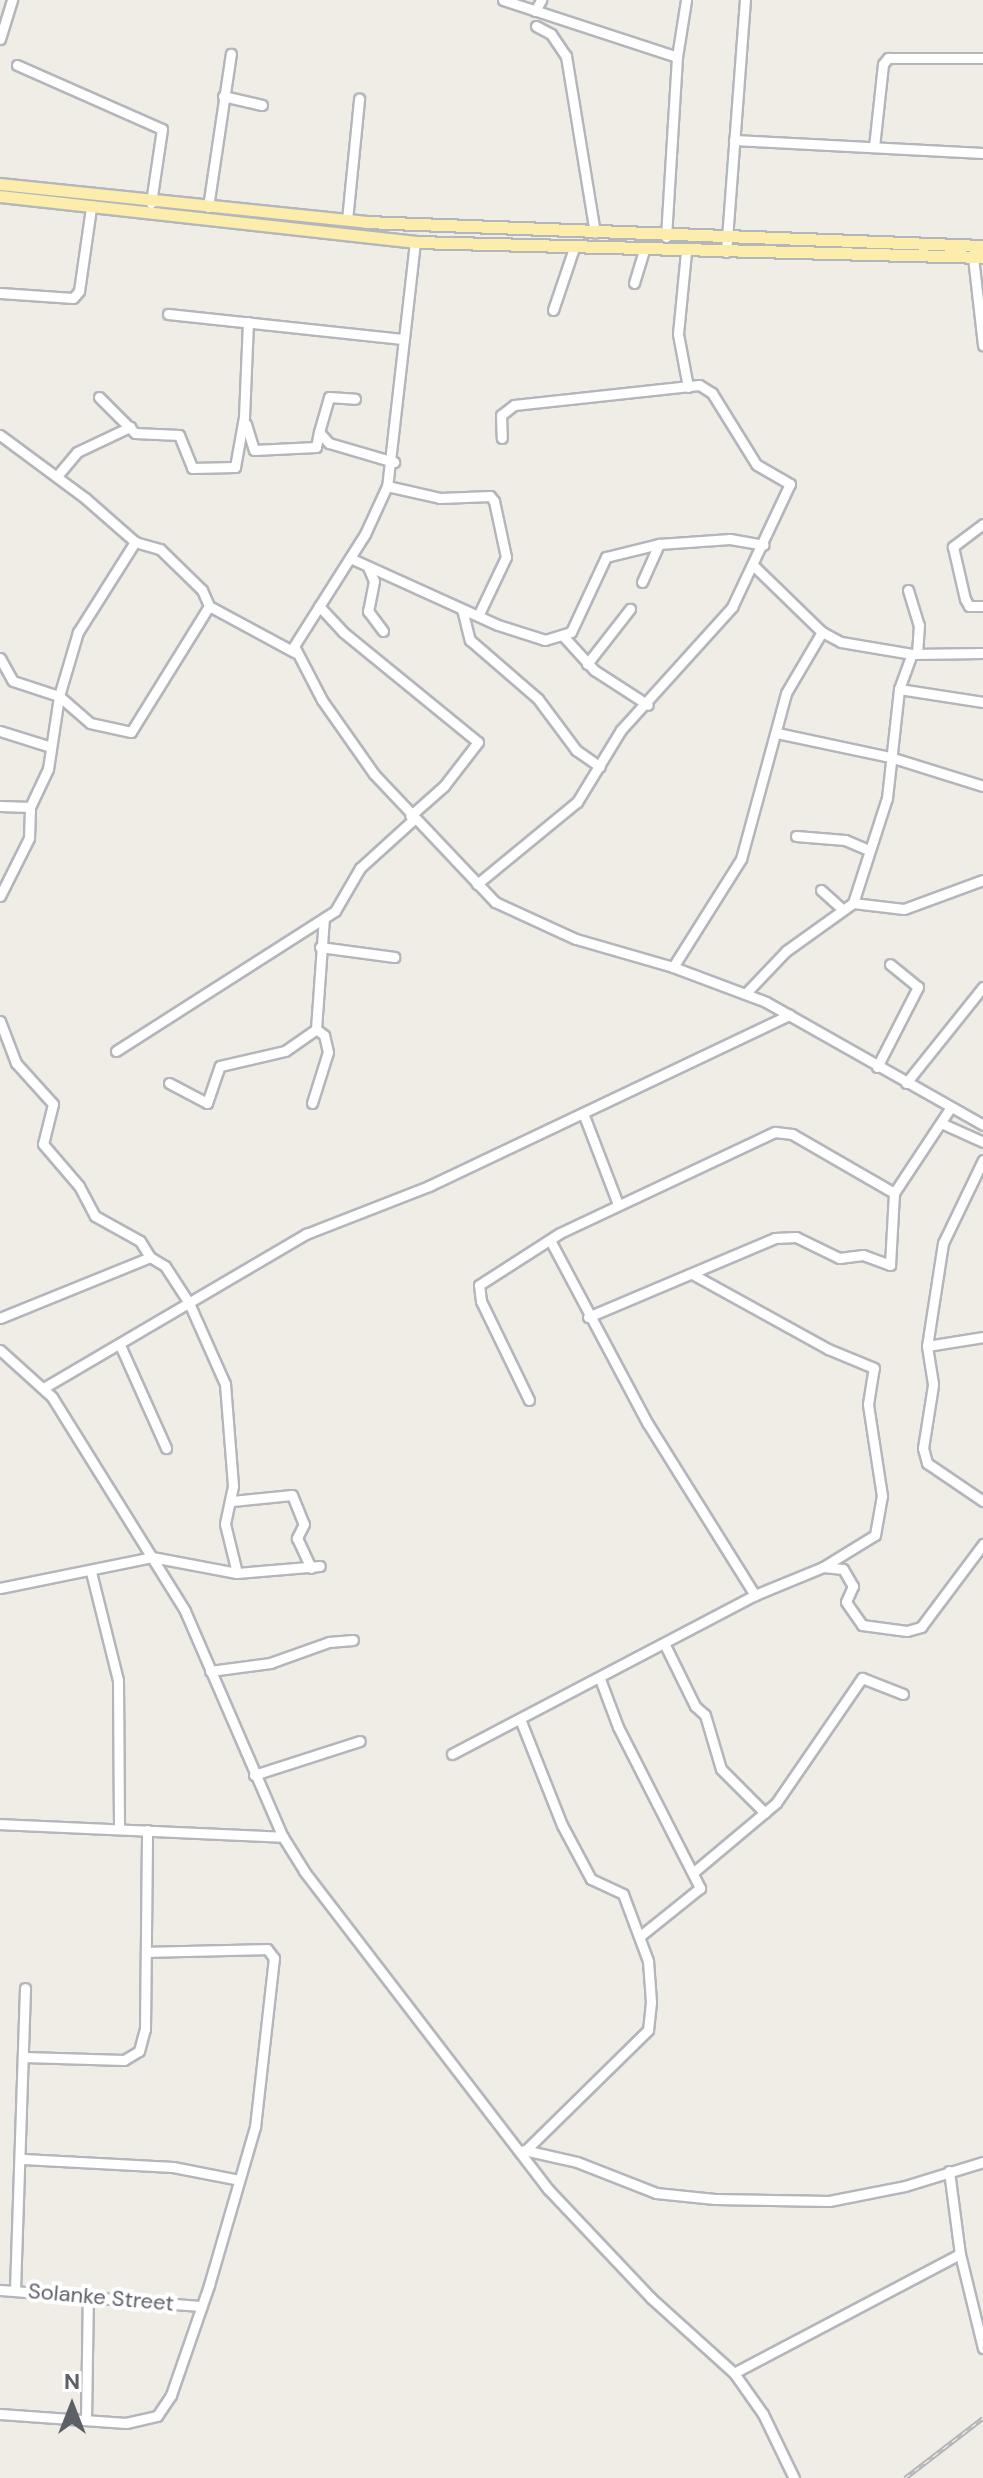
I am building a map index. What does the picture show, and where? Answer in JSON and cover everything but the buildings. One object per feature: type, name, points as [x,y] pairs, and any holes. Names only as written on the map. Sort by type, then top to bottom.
[{"type":"main road","points":[[0,184],[151,203],[347,220],[666,237],[726,246],[978,257]]},
{"type":"main road","points":[[0,196],[415,242],[686,252],[726,246],[983,246]]},
{"type":"street","points":[[0,39],[12,0]]},
{"type":"street","points":[[503,0],[677,57]]},
{"type":"street","points":[[535,11],[541,0]]},
{"type":"street","points":[[666,237],[677,57],[686,0]]},
{"type":"street","points":[[726,246],[745,0]]},
{"type":"street","points":[[536,26],[551,34],[566,56],[595,233]]},
{"type":"street","points":[[208,207],[222,135],[223,96],[231,54]]},
{"type":"street","points":[[874,147],[883,64],[888,58],[983,58]]},
{"type":"street","points":[[17,65],[162,129],[151,203]]},
{"type":"street","points":[[223,96],[262,105]]},
{"type":"street","points":[[347,220],[359,99]]},
{"type":"street","points":[[734,140],[983,153]]},
{"type":"street","points":[[0,293],[73,298],[79,291],[91,208]]},
{"type":"street","points":[[294,652],[298,636],[350,558],[387,486],[394,462],[403,339],[415,242]]},
{"type":"street","points":[[553,310],[574,248]]},
{"type":"street","points":[[634,283],[644,251]]},
{"type":"street","points":[[686,252],[678,339],[688,387]]},
{"type":"street","points":[[978,257],[983,345]]},
{"type":"street","points":[[168,314],[403,339]]},
{"type":"street","points":[[99,397],[135,433],[175,432],[192,468],[235,467],[244,417],[248,322]]},
{"type":"street","points":[[477,884],[577,802],[621,730],[648,705],[732,607],[789,494],[787,479],[756,464],[706,387],[514,405],[501,415],[502,438]]},
{"type":"street","points":[[244,417],[254,450],[316,447],[320,412],[329,397],[355,399]]},
{"type":"street","points":[[57,476],[77,452],[130,427]]},
{"type":"street","points":[[319,432],[329,443],[394,462]]},
{"type":"street","points":[[0,435],[57,476],[135,542],[160,549],[202,590],[209,606],[294,652],[374,774],[411,818],[495,902],[530,922],[746,993],[983,1125]]},
{"type":"street","points":[[387,486],[440,498],[490,496],[494,501],[506,557],[478,616]]},
{"type":"street","points":[[983,524],[953,547],[965,599],[969,606],[983,606]]},
{"type":"street","points":[[350,558],[530,636],[564,637],[576,625],[606,557],[659,544],[730,539],[763,545]]},
{"type":"street","points":[[0,896],[24,851],[30,807],[48,769],[59,696],[87,613],[135,542]]},
{"type":"street","points":[[642,582],[659,544]]},
{"type":"street","points":[[753,565],[822,632],[868,649],[914,654],[983,653]]},
{"type":"street","points":[[368,567],[374,581],[368,611],[383,631]]},
{"type":"street","points":[[853,903],[887,798],[899,689],[914,654],[919,625],[908,590]]},
{"type":"street","points":[[0,658],[13,681],[59,696],[90,723],[135,729],[209,606]]},
{"type":"street","points":[[116,1051],[324,918],[342,903],[360,868],[444,786],[478,742],[343,632],[319,606]]},
{"type":"street","points":[[462,609],[470,640],[538,699],[576,750],[600,767]]},
{"type":"street","points":[[587,664],[630,609]]},
{"type":"street","points":[[673,967],[741,859],[786,693],[822,632]]},
{"type":"street","points":[[564,637],[587,664],[648,705]]},
{"type":"street","points":[[899,689],[983,702]]},
{"type":"street","points":[[0,731],[51,747]]},
{"type":"street","points":[[777,733],[890,757],[983,786]]},
{"type":"street","points":[[0,806],[30,807]]},
{"type":"street","points":[[796,836],[845,840],[869,850]]},
{"type":"street","points":[[746,993],[786,951],[853,903],[904,909],[983,880]]},
{"type":"street","points":[[821,890],[842,909]]},
{"type":"street","points":[[316,1029],[324,918]]},
{"type":"street","points":[[320,947],[394,957]]},
{"type":"street","points":[[877,1067],[918,987],[890,964]]},
{"type":"street","points":[[906,1083],[983,987]]},
{"type":"street","points":[[45,1387],[306,1234],[429,1186],[789,1015]]},
{"type":"street","points":[[0,1021],[16,1063],[53,1104],[43,1144],[79,1186],[95,1216],[140,1241],[150,1257],[165,1266],[189,1303],[225,1384],[232,1501],[225,1524],[237,1573]]},
{"type":"street","points":[[169,1083],[207,1103],[220,1066],[285,1051],[316,1029]]},
{"type":"street","points":[[312,1103],[328,1052],[324,1035],[316,1029]]},
{"type":"street","points":[[588,1317],[785,1237],[814,1244],[839,1258],[863,1255],[890,1265],[894,1193],[951,1107]]},
{"type":"street","points":[[583,1113],[618,1204]]},
{"type":"street","points":[[941,1123],[983,1142]]},
{"type":"street","points":[[529,1400],[478,1292],[485,1277],[550,1240],[618,1204],[775,1132],[792,1134],[894,1193]]},
{"type":"street","points":[[983,1160],[943,1243],[927,1346],[933,1385],[924,1457],[983,1501]]},
{"type":"street","points":[[550,1240],[588,1317],[755,1595]]},
{"type":"street","points":[[0,1318],[150,1257]]},
{"type":"street","points":[[452,1754],[665,1645],[755,1595],[823,1567],[875,1535],[882,1496],[868,1404],[874,1368],[694,1275]]},
{"type":"street","points":[[927,1346],[983,1337]]},
{"type":"street","points":[[120,1345],[166,1448]]},
{"type":"street","points":[[0,1350],[45,1387],[185,1611],[283,1837],[522,2150],[630,2277],[734,2373],[763,2414],[794,2478]]},
{"type":"street","points":[[0,1588],[20,1580],[91,1572],[152,1557],[237,1573],[315,1567],[297,1538],[304,1524],[292,1495],[232,1501]]},
{"type":"street","points":[[823,1567],[843,1569],[853,1586],[846,1602],[862,1625],[907,1631],[921,1627],[983,1544]]},
{"type":"street","points":[[91,1572],[118,1680],[119,1828]]},
{"type":"street","points":[[210,1671],[270,1663],[329,1642],[353,1640]]},
{"type":"street","points":[[665,1645],[695,1706],[705,1715],[721,1769],[765,1813]]},
{"type":"street","points":[[695,1871],[765,1813],[862,1678],[903,1694]]},
{"type":"street","points":[[600,1679],[618,1727],[695,1871],[698,1893],[640,1936]]},
{"type":"street","points":[[520,1719],[562,1825],[591,1879],[623,1894],[640,1936],[651,2002],[648,2030],[522,2150]]},
{"type":"street","points":[[254,1775],[360,1741]]},
{"type":"street","points":[[0,1824],[283,1837]]},
{"type":"street","points":[[24,2057],[134,2057],[145,2029],[147,1830]]},
{"type":"street","points":[[0,2414],[126,2423],[157,2416],[171,2395],[201,2306],[255,2127],[274,1958],[267,1949],[146,1952]]},
{"type":"street","points":[[15,2290],[23,2159],[25,1988]]},
{"type":"street","points":[[522,2150],[577,2162],[656,2193],[715,2199],[829,2201],[905,2186],[983,2162]]},
{"type":"street","points":[[23,2159],[173,2167],[239,2180]]},
{"type":"street","points":[[949,2171],[960,2254],[983,2348]]},
{"type":"street","points":[[734,2373],[960,2254]]},
{"type":"street","name":"Solanke Street","points":[[0,2290],[201,2306]]},
{"type":"street","points":[[86,2419],[88,2297]]},
{"type":"railway","points":[[905,2478],[983,2418]]}]
